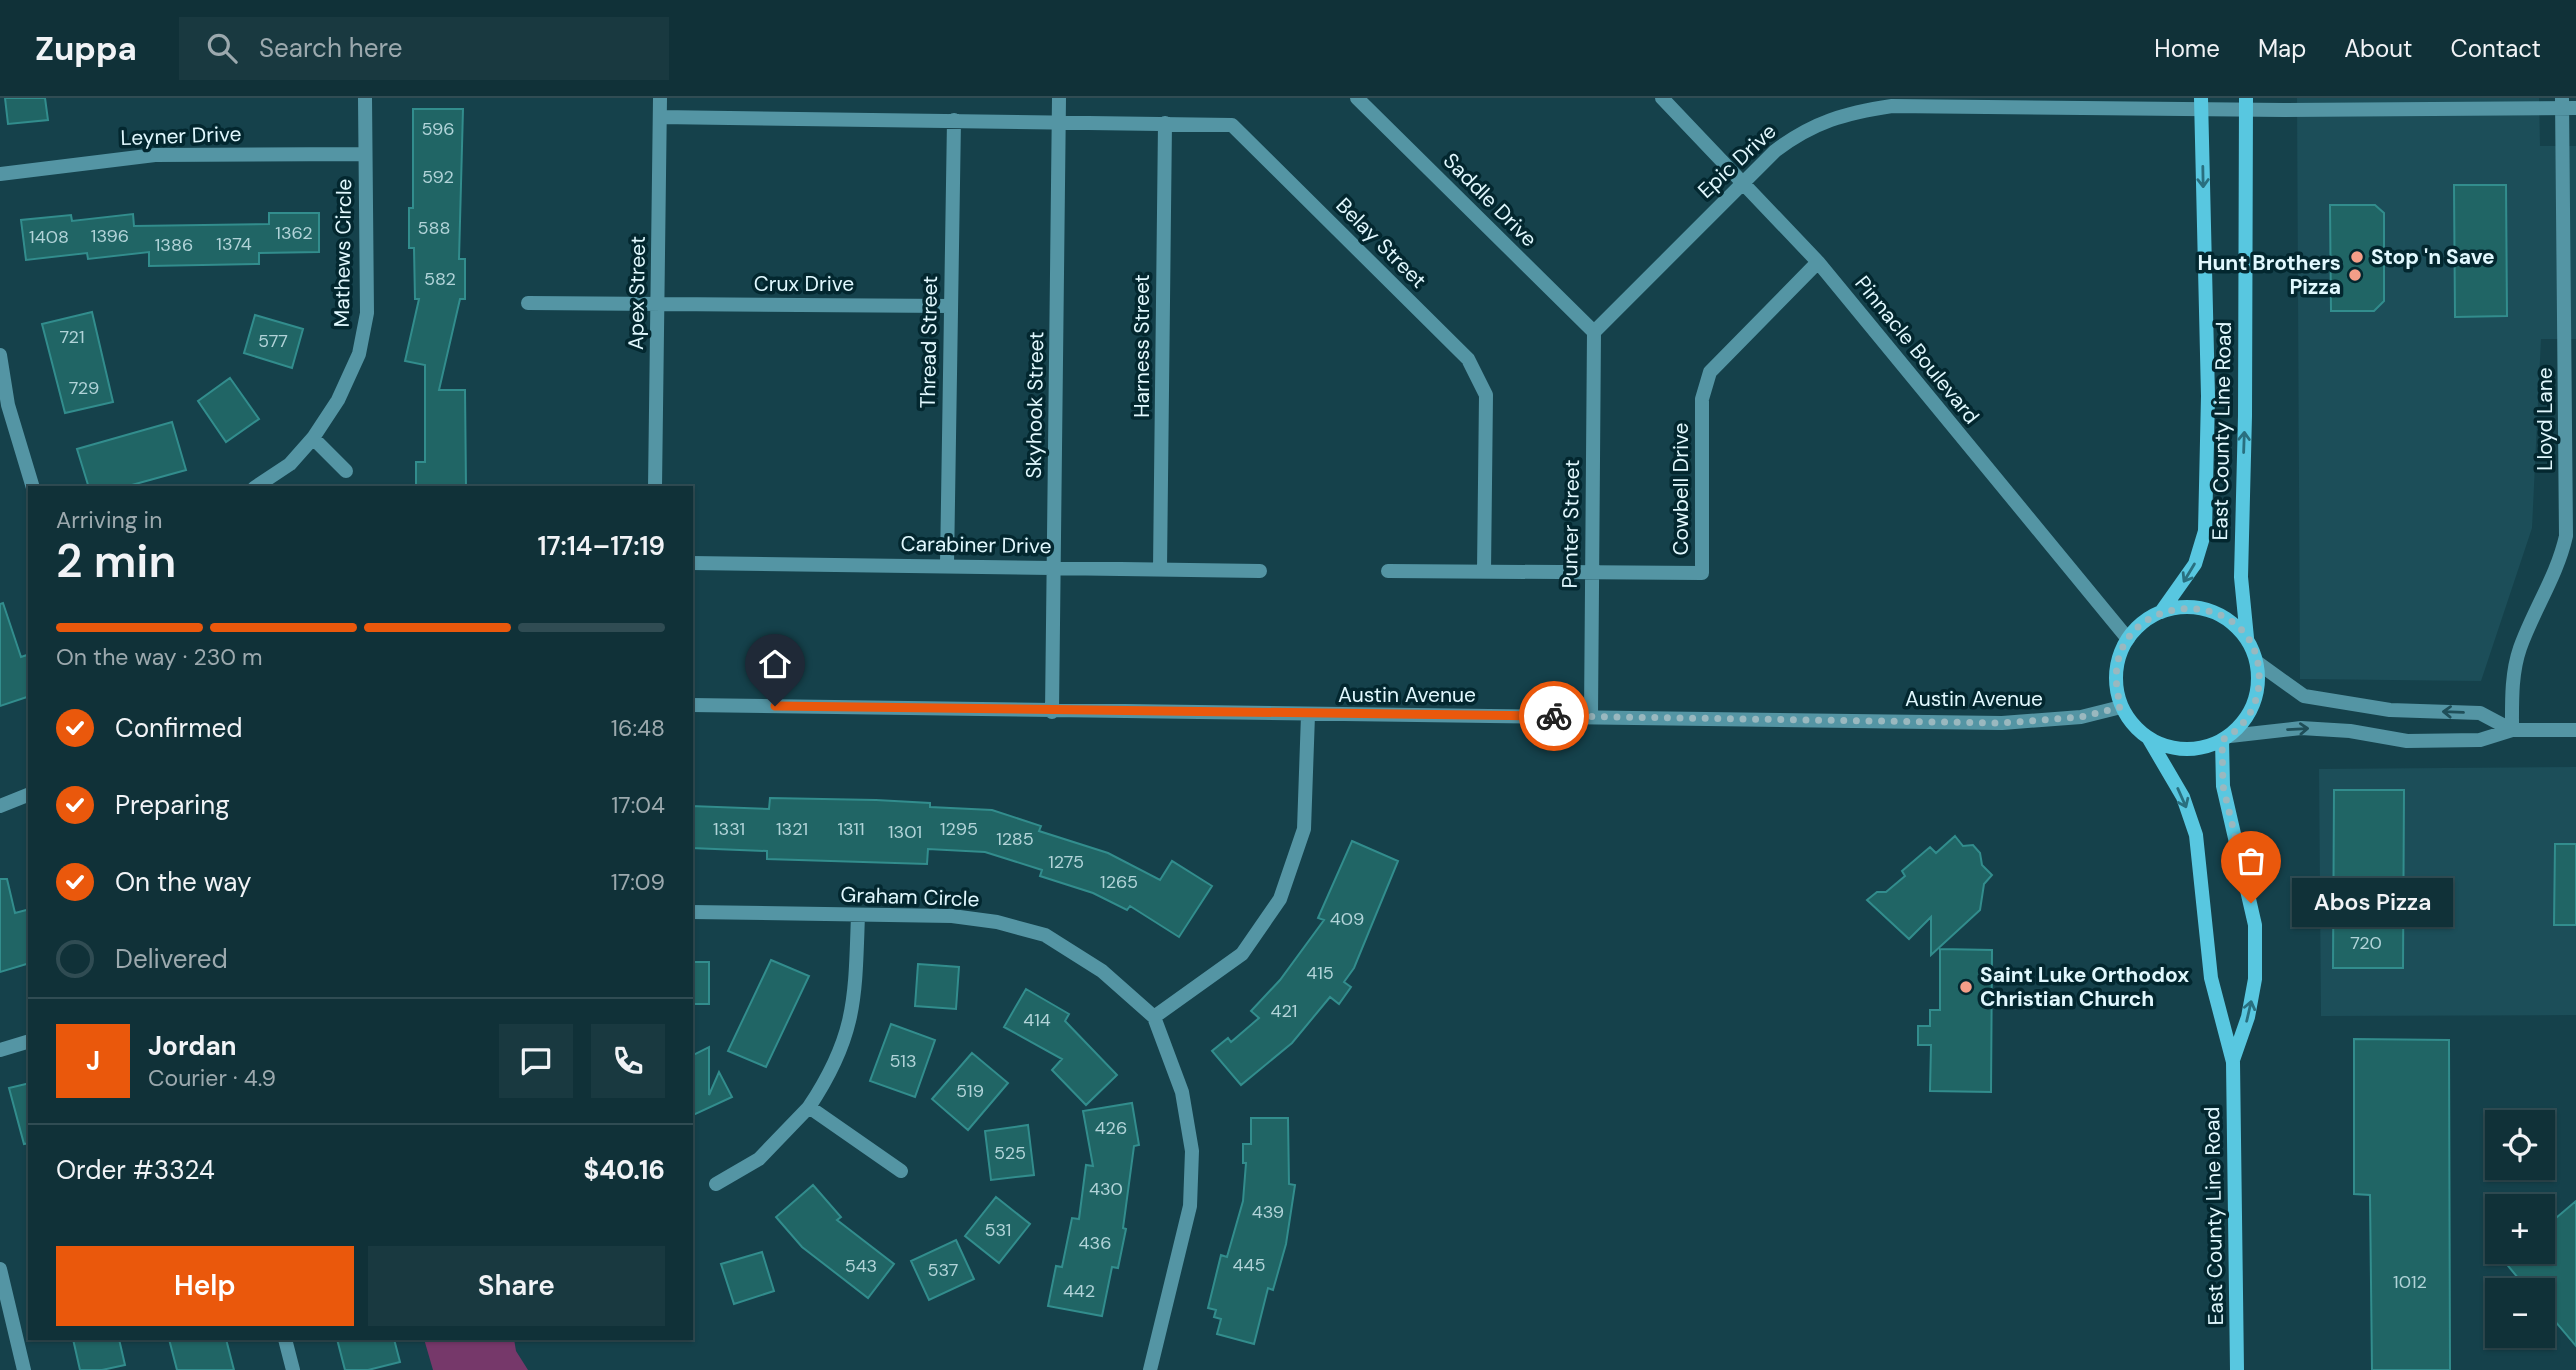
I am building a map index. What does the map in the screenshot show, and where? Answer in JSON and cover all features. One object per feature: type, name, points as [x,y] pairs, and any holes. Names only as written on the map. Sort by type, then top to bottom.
[{"type":"main road","name":"East County Line Road","points":[[2161,612],[2195,564],[2205,531],[2208,396],[2201,103]]},
{"type":"main road","name":"East County Line Road","points":[[2246,104],[2246,402],[2241,578],[2247,638]]},
{"type":"main road","points":[[2174,608],[2202,608],[2227,619],[2247,638],[2258,663],[2258,691],[2249,716],[2226,738],[2190,750],[2169,747],[2149,739],[2121,707],[2117,693],[2117,665],[2128,639],[2137,628],[2161,612],[2174,608]]},
{"type":"main road","name":"East County Line Road","points":[[2226,738],[2223,786],[2255,925],[2255,979],[2248,1017],[2233,1062]]},
{"type":"main road","name":"East County Line Road","points":[[2149,739],[2183,797],[2196,835],[2211,978],[2233,1062],[2237,1370]]},
{"type":"street","name":"Mathews Circle","points":[[257,486],[290,464],[313,438],[338,400],[359,354],[367,313],[365,98]]},
{"type":"street","name":"Apex Street","points":[[655,486],[660,98]]},
{"type":"street","name":"Skyhook Street","points":[[1052,712],[1059,98]]},
{"type":"street","name":"Saddle Drive","points":[[1357,98],[1594,332]]},
{"type":"street","name":"Pinnacle Boulevard","points":[[1662,98],[1818,262],[2128,639]]},
{"type":"street","name":"Epic Drive","points":[[1594,332],[1743,181],[1797,134],[1843,114],[1892,106],[2567,104]]},
{"type":"street","name":"Lloyd Lane","points":[[2512,730],[2513,678],[2520,648],[2560,563],[2567,536],[2567,104]]},
{"type":"street","name":"Belay Street","points":[[660,117],[1232,125],[1468,359],[1486,394],[1484,572]]},
{"type":"street","name":"Thread Street","points":[[947,565],[954,120]]},
{"type":"street","name":"Harness Street","points":[[1160,569],[1165,123]]},
{"type":"street","name":"Leyner Drive","points":[[0,174],[155,155],[365,154]]},
{"type":"street","name":"Cowbell Drive","points":[[1388,571],[1702,573],[1702,399],[1710,372],[1818,262]]},
{"type":"street","name":"Crux Drive","points":[[528,303],[951,306]]},
{"type":"street","name":"Punter Street","points":[[1591,716],[1594,332]]},
{"type":"street","points":[[0,355],[8,405],[32,486]]},
{"type":"street","points":[[313,438],[345,471]]},
{"type":"street","name":"Carabiner Drive","points":[[693,563],[1260,571]]},
{"type":"street","points":[[2258,663],[2304,696],[2390,710],[2480,713],[2512,730]]},
{"type":"street","name":"Austin Avenue","points":[[693,705],[2002,723],[2081,717],[2121,707]]},
{"type":"street","points":[[1154,1017],[1242,954],[1280,899],[1304,830],[1308,715]]},
{"type":"street","points":[[2226,738],[2301,728],[2350,731],[2407,741],[2480,740],[2512,730],[2576,730]]},
{"type":"street","points":[[0,806],[28,795]]},
{"type":"street","name":"Graham Circle","points":[[693,912],[952,916],[997,922],[1045,935],[1102,971],[1154,1017],[1182,1092],[1192,1151],[1190,1206],[1150,1370]]},
{"type":"street","points":[[716,1184],[758,1159],[809,1107],[831,1074],[846,1037],[856,993],[858,915]]},
{"type":"street","points":[[0,1050],[28,1042]]},
{"type":"street","points":[[809,1107],[901,1171]]},
{"type":"street","points":[[0,1269],[23,1370]]},
{"type":"street","points":[[285,1340],[293,1370]]},
{"type":"shaded area","points":[[2297,98],[2539,98],[2540,146],[2576,146],[2576,339],[2541,339],[2532,528],[2481,681],[2300,679]]},
{"type":"shaded area","points":[[2576,767],[2576,1015],[2321,1016],[2319,769]]},
{"type":"shaded area","points":[[424,1340],[514,1340],[516,1351],[528,1370],[433,1370]]},
{"type":"building","points":[[5,98],[45,98],[48,120],[8,124]]},
{"type":"building","points":[[413,109],[463,109],[459,259],[465,259],[465,299],[460,299],[439,390],[465,390],[466,486],[416,486],[416,462],[425,462],[425,365],[405,361],[419,299],[415,299],[414,248],[409,248],[409,208],[413,208]]},
{"type":"building","points":[[2454,185],[2506,185],[2507,316],[2455,317]]},
{"type":"building","name":"Stop 'n Save","points":[[2330,205],[2375,205],[2384,213],[2384,301],[2374,311],[2331,311]]},
{"type":"building","points":[[269,213],[319,213],[319,252],[259,253],[259,264],[149,266],[149,252],[88,259],[87,253],[26,260],[21,220],[71,215],[72,221],[133,214],[134,226],[269,224]]},
{"type":"building","points":[[92,312],[113,402],[65,413],[42,324]]},
{"type":"building","points":[[255,315],[303,329],[292,368],[244,353]]},
{"type":"building","points":[[230,378],[259,419],[226,442],[198,401]]},
{"type":"building","points":[[172,422],[186,470],[128,486],[88,486],[77,449]]},
{"type":"building","points":[[3,603],[21,657],[28,655],[28,697],[0,706],[0,604]]},
{"type":"building","points":[[2334,790],[2404,790],[2403,968],[2333,968]]},
{"type":"building","points":[[770,798],[876,800],[930,803],[930,807],[992,810],[1041,826],[1039,831],[1108,853],[1160,880],[1172,861],[1212,886],[1179,937],[1130,906],[1127,910],[1093,893],[1040,876],[1042,870],[985,852],[928,849],[927,864],[767,859],[767,851],[693,848],[693,806],[769,809]]},
{"type":"building","points":[[1955,836],[1963,846],[1973,845],[1980,853],[1982,865],[1992,875],[1984,884],[1980,910],[1931,955],[1931,917],[1909,939],[1867,900],[1877,892],[1886,892],[1905,876],[1902,871],[1930,847],[1936,853]]},
{"type":"building","points":[[1352,841],[1398,861],[1354,968],[1344,982],[1351,987],[1339,1004],[1330,997],[1292,1043],[1241,1085],[1212,1051],[1228,1038],[1231,1042],[1259,1018],[1251,1011],[1280,980],[1324,920],[1318,918]]},
{"type":"building","points":[[2555,844],[2576,844],[2576,925],[2554,925]]},
{"type":"building","points":[[0,879],[7,879],[15,913],[28,910],[28,964],[0,972]]},
{"type":"building","points":[[1940,949],[1992,950],[1991,1092],[1930,1091],[1931,1045],[1918,1045],[1918,1026],[1930,1026],[1930,1010],[1940,1010]]},
{"type":"building","points":[[771,960],[809,976],[766,1067],[728,1051]]},
{"type":"building","points":[[693,962],[709,962],[709,1004],[693,1004]]},
{"type":"building","points":[[918,964],[959,967],[956,1009],[915,1006]]},
{"type":"building","points":[[1026,989],[1069,1014],[1065,1021],[1117,1075],[1086,1105],[1052,1070],[1062,1059],[1004,1027]]},
{"type":"building","points":[[891,1024],[935,1040],[915,1097],[870,1081]]},
{"type":"building","points":[[2354,1039],[2449,1040],[2450,1370],[2372,1370],[2370,1195],[2354,1194]]},
{"type":"building","points":[[709,1047],[709,1095],[719,1072],[732,1097],[693,1115],[693,1055]]},
{"type":"building","points":[[972,1053],[1008,1083],[968,1130],[932,1099]]},
{"type":"building","points":[[28,1083],[28,1143],[24,1144],[9,1088]]},
{"type":"building","points":[[1132,1103],[1139,1145],[1134,1146],[1123,1228],[1126,1229],[1118,1268],[1112,1267],[1102,1316],[1048,1306],[1056,1266],[1062,1267],[1072,1218],[1079,1219],[1086,1165],[1093,1166],[1083,1111]]},
{"type":"building","points":[[1251,1118],[1288,1118],[1289,1184],[1295,1185],[1286,1244],[1273,1290],[1268,1288],[1254,1344],[1217,1334],[1221,1319],[1214,1317],[1216,1310],[1208,1308],[1221,1255],[1227,1257],[1243,1201],[1246,1163],[1243,1163],[1243,1144],[1251,1144]]},
{"type":"building","points":[[1028,1125],[1034,1175],[991,1180],[985,1131]]},
{"type":"building","points":[[813,1185],[841,1217],[837,1220],[894,1264],[868,1298],[802,1247],[776,1217]]},
{"type":"building","points":[[996,1197],[1030,1224],[999,1263],[965,1236]]},
{"type":"building","points":[[2576,1201],[2576,1346],[2555,1321],[2555,1278],[2518,1278],[2506,1264],[2555,1264],[2555,1219]]},
{"type":"building","points":[[956,1240],[974,1279],[929,1300],[911,1261]]},
{"type":"building","points":[[762,1252],[774,1291],[734,1304],[721,1264]]},
{"type":"building","points":[[73,1340],[119,1340],[125,1365],[102,1370],[80,1370]]},
{"type":"building","points":[[169,1340],[226,1340],[234,1370],[177,1370]]},
{"type":"building","points":[[337,1340],[394,1340],[400,1362],[368,1370],[345,1370]]},
{"type":"way so far","points":[[1554,716],[2002,723],[2081,717],[2121,707],[2117,693],[2117,665],[2121,651],[2137,628],[2148,619],[2174,608],[2202,608],[2238,627],[2247,638],[2258,663],[2255,704],[2240,727],[2222,740],[2223,786],[2251,903]]},
{"type":"place","name":"Stop 'n Save","points":[[2357,257]]},
{"type":"place","name":"Hunt Brothers Pizza","points":[[2355,275]]},
{"type":"place","name":"Abos Pizza","points":[[2251,903]]},
{"type":"place","name":"Saint Luke Orthodox Christian Church","points":[[1966,987]]},
{"type":"route","points":[[775,706],[1308,715],[1554,716]]}]
